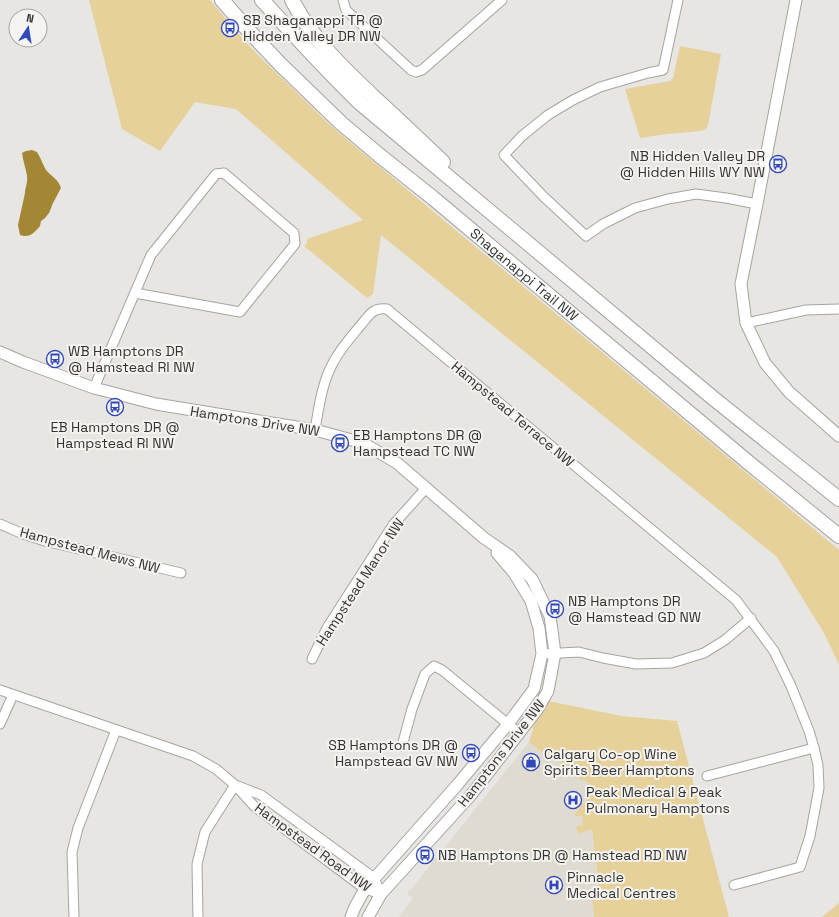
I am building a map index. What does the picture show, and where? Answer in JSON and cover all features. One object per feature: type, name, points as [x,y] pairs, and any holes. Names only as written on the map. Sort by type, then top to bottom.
[{"type":"main road","name":"Shaganappi Trail NW","points":[[222,0],[280,64],[346,128],[439,203],[839,536]]},
{"type":"main road","name":"Shaganappi Trail NW","points":[[262,0],[328,72],[360,103],[713,398],[839,499]]},
{"type":"main road","points":[[292,0],[316,37],[334,58],[463,180],[471,196]]},
{"type":"street","points":[[343,0],[346,10],[411,70],[416,72],[422,70],[502,0]]},
{"type":"street","points":[[678,0],[663,70],[600,87],[573,100],[548,115],[522,136],[504,155],[543,196],[586,236],[603,224],[635,208],[696,194],[757,204]]},
{"type":"street","points":[[796,0],[741,284],[746,323],[765,362],[789,392],[839,436]]},
{"type":"street","points":[[94,388],[151,255],[216,174],[224,173],[294,233],[295,244],[240,312],[135,293]]},
{"type":"street","name":"Hampstead Terrace NW","points":[[315,430],[324,385],[334,361],[345,343],[373,310],[381,308],[387,309],[736,600],[751,618],[774,652],[791,686],[809,731],[814,748],[818,765],[819,788],[810,836],[800,867],[734,885]]},
{"type":"street","points":[[746,323],[806,310],[839,309]]},
{"type":"street","name":"Hamptons Drive NW","points":[[0,352],[22,362],[94,388],[156,404],[315,430],[363,443],[397,463],[484,538],[510,556],[532,579],[550,616],[555,654],[548,691],[537,710],[471,795],[381,894],[368,917]]},
{"type":"street","name":"Hampstead Manor NW","points":[[312,659],[327,628],[393,525],[426,488]]},
{"type":"street","name":"Hampstead Mews NW","points":[[0,524],[23,534],[45,540],[180,573]]},
{"type":"street","name":"Hamptons Drive NW","points":[[351,917],[365,889],[458,784],[508,724],[534,689],[542,654],[540,628],[531,601],[514,573],[484,538]]},
{"type":"street","points":[[542,654],[579,652],[636,664],[672,663],[704,653],[725,640],[751,618]]},
{"type":"street","points":[[402,746],[414,702],[426,674],[434,666],[442,670],[519,733]]},
{"type":"street","name":"Hampstead Road NW","points":[[0,690],[193,756],[216,769],[236,785],[255,807],[365,889],[381,894]]},
{"type":"street","points":[[0,724],[14,695]]},
{"type":"street","points":[[74,917],[72,852],[78,828],[116,730]]},
{"type":"street","points":[[707,776],[814,748]]},
{"type":"street","points":[[198,917],[197,864],[205,832],[236,785]]},
{"type":"street","name":"Hampstead Road NW","points":[[236,785],[261,795],[374,878],[381,894]]},
{"type":"shaded area","points":[[89,0],[210,0],[249,46],[332,127],[839,550],[839,665],[824,633],[777,557],[381,235],[373,294],[367,298],[304,246],[307,243],[307,239],[363,220],[236,109],[195,102],[160,151],[122,129]]},
{"type":"shaded area","points":[[680,46],[721,54],[708,125],[706,129],[701,131],[640,138],[625,89],[670,81],[673,78]]},
{"type":"shaded area","points":[[32,150],[37,152],[46,170],[57,180],[61,188],[49,213],[41,221],[40,226],[32,234],[23,236],[20,235],[18,225],[27,180],[27,173],[22,153]]},
{"type":"shaded area","points":[[548,701],[622,716],[677,721],[729,917],[594,917],[592,895],[600,894],[592,830],[588,830],[581,834],[576,829],[577,826],[583,825],[582,816],[574,815],[596,789],[583,779],[582,781],[556,759],[555,760],[551,756],[549,758],[529,742],[534,725]]},
{"type":"shaded area","points":[[529,742],[549,758],[550,756],[556,759],[596,789],[574,815],[582,816],[583,825],[577,826],[576,829],[582,834],[588,830],[592,830],[600,894],[592,895],[594,917],[399,917],[413,898],[407,894]]},
{"type":"shaded area","points":[[839,903],[839,917],[822,917]]},
{"type":"place","name":"SB Shaganappi TR @ Hidden Valley DR NW","points":[[230,28]]},
{"type":"place","name":"NB Hidden Valley DR @ Hidden Hills WY NW","points":[[778,164]]},
{"type":"place","name":"WB Hamptons DR @ Hamstead RI NW","points":[[55,359]]},
{"type":"place","name":"EB Hamptons DR @ Hampstead RI NW","points":[[115,407]]},
{"type":"place","name":"EB Hamptons DR @ Hampstead TC NW","points":[[340,443]]},
{"type":"place","name":"NB Hamptons DR @ Hamstead GD NW","points":[[555,609]]},
{"type":"place","name":"SB Hamptons DR @ Hampstead GV NW","points":[[471,753]]},
{"type":"place","name":"Calgary Co-op Wine Spirits Beer Hamptons","points":[[531,762]]},
{"type":"place","name":"Peak Medical & Peak Pulmonary Hamptons","points":[[573,800]]},
{"type":"place","name":"NB Hamptons DR @ Hamstead RD NW","points":[[425,855]]},
{"type":"place","name":"Pinnacle Medical Centres","points":[[554,885]]}]
